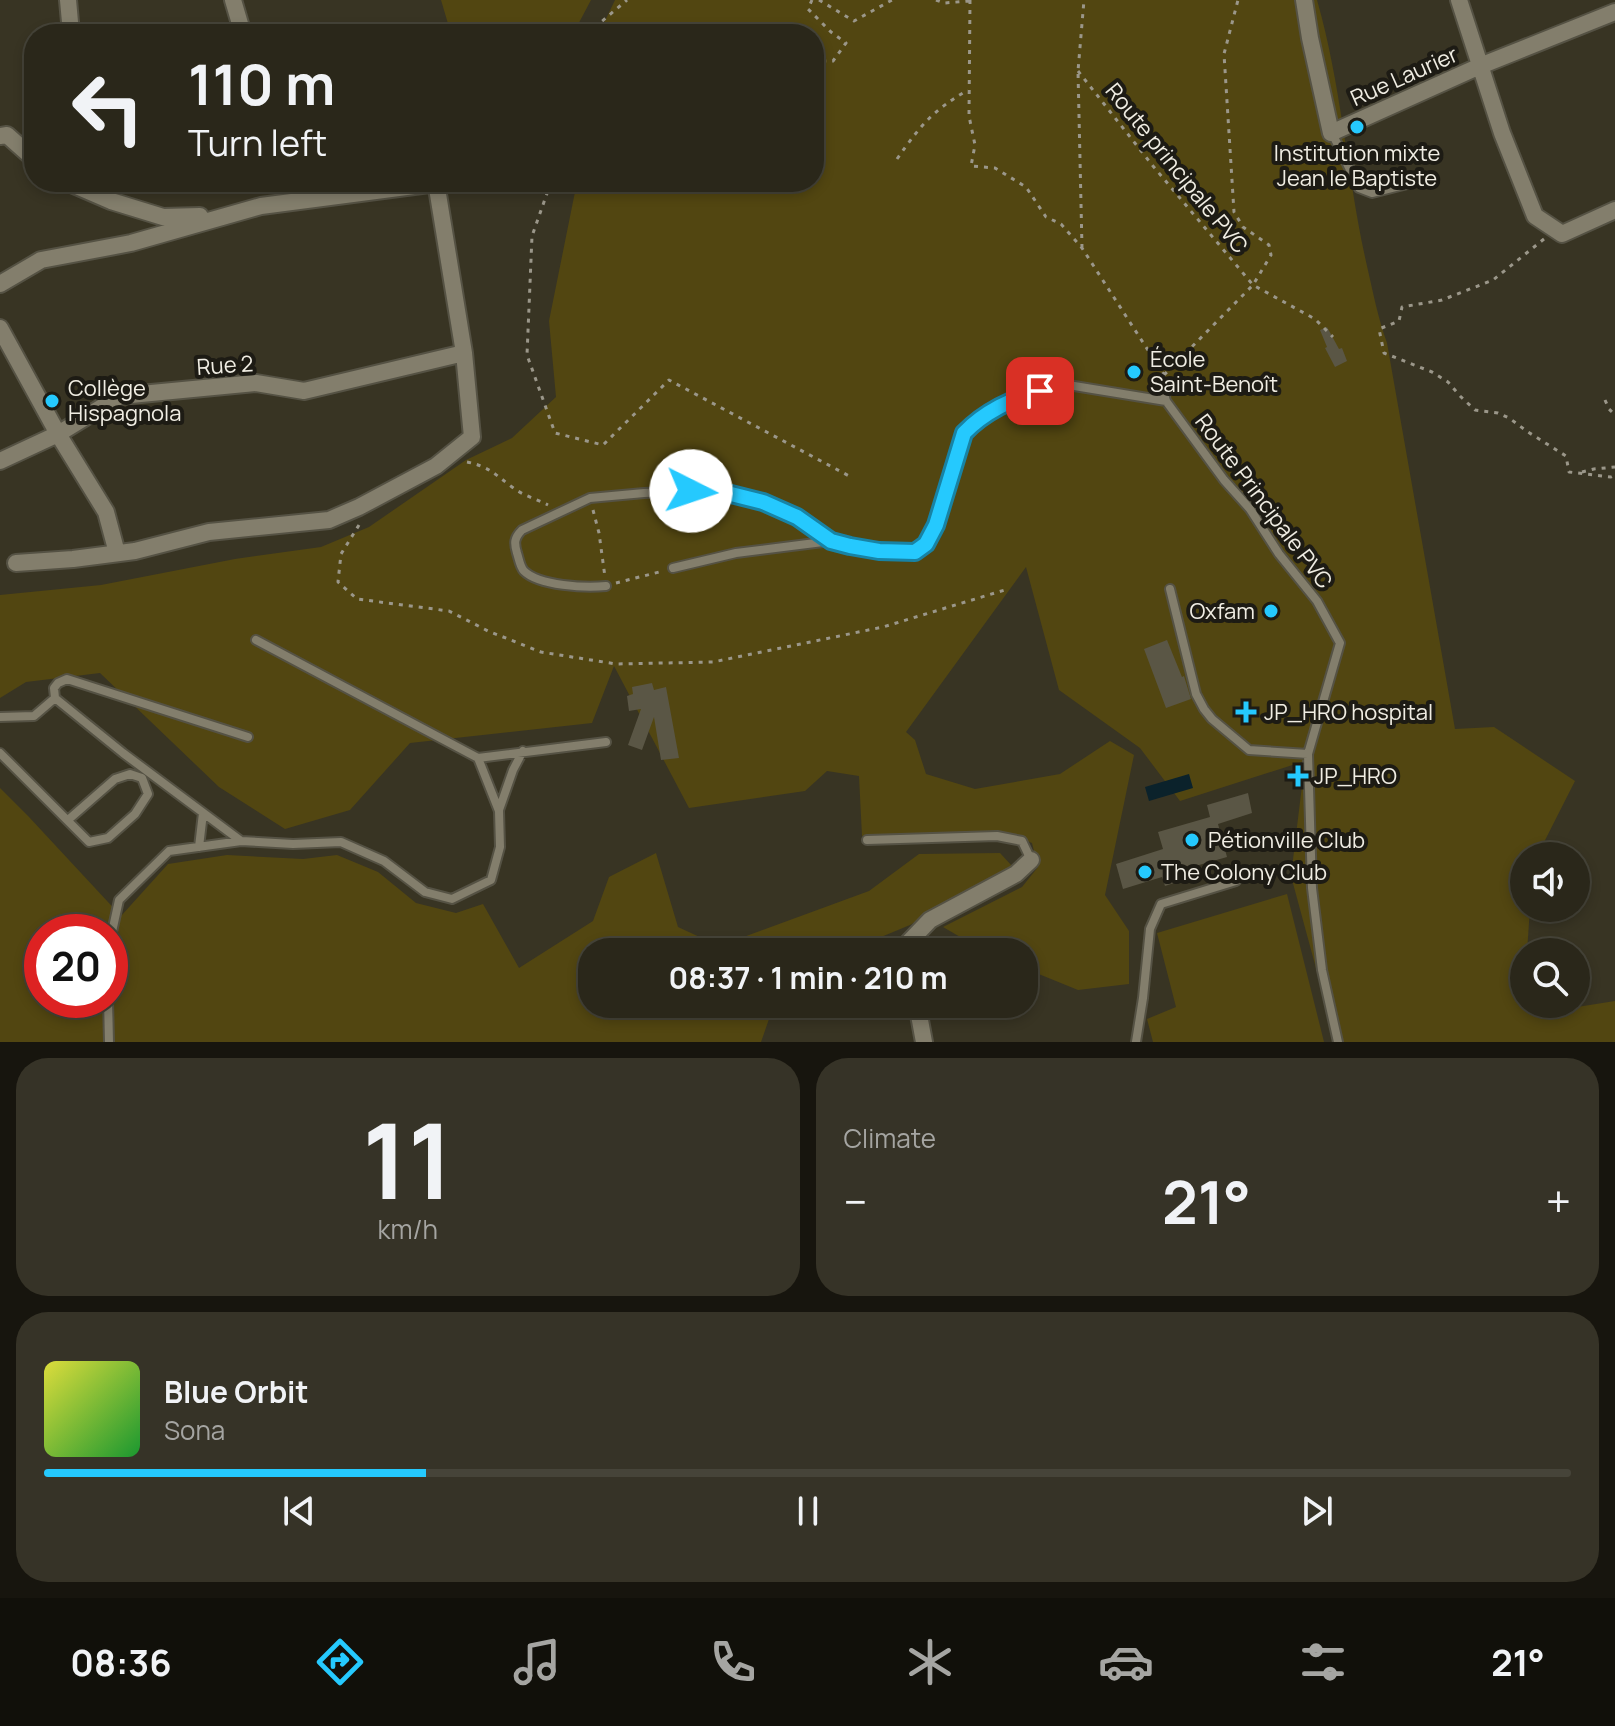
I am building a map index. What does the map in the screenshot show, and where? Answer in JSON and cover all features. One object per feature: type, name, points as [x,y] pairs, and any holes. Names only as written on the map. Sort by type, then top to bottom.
[{"type":"street","points":[[68,0],[70,22]]},
{"type":"street","points":[[233,0],[240,24]]},
{"type":"street","points":[[1304,0],[1331,133]]},
{"type":"street","points":[[1459,0],[1502,133],[1535,216],[1562,234],[1615,210]]},
{"type":"street","name":"Rue Laurier","points":[[1331,133],[1480,66],[1615,12]]},
{"type":"street","points":[[0,136],[7,135],[24,150]]},
{"type":"street","points":[[90,192],[163,217],[226,215]]},
{"type":"street","points":[[0,284],[41,260],[131,243],[261,206],[368,192]]},
{"type":"street","points":[[16,563],[135,551],[209,532],[329,520],[436,466],[472,437],[464,353],[437,192]]},
{"type":"street","points":[[0,328],[58,434],[106,512],[117,553]]},
{"type":"street","name":"Rue 2","points":[[0,461],[58,434],[120,396],[256,383],[304,391],[464,353]]},
{"type":"street","points":[[913,938],[930,920],[1016,874],[1031,860]]},
{"type":"street","points":[[920,1018],[924,1042]]},
{"type":"lane","points":[[1331,133],[1359,188],[1372,193],[1423,180]]},
{"type":"lane","points":[[673,568],[736,553],[831,541],[879,551],[915,552],[926,544],[936,525],[964,433],[974,423],[1018,397],[1062,384],[1166,401]]},
{"type":"lane","name":"Route Principale PVC","points":[[1162,386],[1166,401],[1317,601],[1340,643],[1308,754],[1312,888],[1322,970],[1338,1042]]},
{"type":"lane","points":[[606,586],[584,588],[534,577],[521,568],[514,543],[516,536],[522,530],[590,498],[715,490],[763,502],[797,517],[831,541]]},
{"type":"lane","points":[[1170,589],[1196,694],[1212,719],[1249,750],[1308,754]]},
{"type":"lane","points":[[256,640],[478,758],[606,742]]},
{"type":"lane","points":[[241,841],[55,698],[54,688],[67,679],[248,737]]},
{"type":"lane","points":[[0,717],[34,716],[55,698]]},
{"type":"lane","points":[[499,811],[523,751]]},
{"type":"lane","points":[[0,753],[89,842],[108,838],[135,814],[148,794],[142,778],[130,774],[115,779],[68,820]]},
{"type":"lane","points":[[116,914],[119,900],[169,851],[241,841],[293,844],[341,842],[384,861],[425,892],[452,899],[491,880],[500,847],[499,811],[478,758]]},
{"type":"lane","points":[[199,847],[203,813]]},
{"type":"lane","points":[[867,840],[997,836],[1022,841],[1031,860]]},
{"type":"lane","points":[[1136,1042],[1150,929],[1161,904],[1236,881]]},
{"type":"lane","points":[[108,1018],[109,1042]]},
{"type":"path","points":[[599,24],[627,0]]},
{"type":"path","points":[[812,0],[808,9],[823,24]]},
{"type":"path","points":[[819,0],[854,21],[892,0]]},
{"type":"path","points":[[936,0],[944,3],[970,0],[969,116],[975,145],[971,166],[995,168],[1026,187],[1046,217],[1061,224],[1082,248],[1164,375]]},
{"type":"path","name":"Route Principale PVC","points":[[1082,248],[1078,71],[1084,0]]},
{"type":"path","name":"Route Principale PVC","points":[[1238,0],[1224,54],[1234,212],[1243,227],[1269,245],[1271,255],[1253,285]]},
{"type":"path","points":[[824,25],[846,43],[833,61],[824,61]]},
{"type":"path","name":"Route principale PVC","points":[[1078,71],[1253,285]]},
{"type":"path","points":[[897,159],[921,125],[948,101],[969,89]]},
{"type":"path","points":[[547,192],[532,236],[527,355],[555,433],[603,445],[669,380],[851,477]]},
{"type":"path","points":[[1554,229],[1493,280],[1442,300],[1402,307],[1399,321],[1379,329],[1384,353],[1448,382],[1475,410],[1509,418],[1566,456],[1569,472],[1615,475]]},
{"type":"path","points":[[1162,386],[1164,375],[1253,285],[1315,319],[1333,337]]},
{"type":"path","points":[[1605,400],[1615,415]]},
{"type":"path","points":[[463,461],[477,463],[493,471],[514,489],[562,511]]},
{"type":"path","points":[[1579,473],[1615,467]]},
{"type":"path","points":[[590,498],[599,533],[606,586],[673,568]]},
{"type":"path","points":[[364,516],[341,554],[338,582],[357,599],[449,611],[541,652],[616,664],[713,662],[883,627],[1008,589]]},
{"type":"shaded area","points":[[441,0],[591,0],[578,24],[448,24]]},
{"type":"shaded area","points":[[615,0],[1317,0],[1333,66],[1360,233],[1387,343],[1455,729],[1494,727],[1575,781],[1544,842],[1510,842],[1510,922],[1529,922],[1528,938],[1510,938],[1510,1018],[1590,1018],[1590,1005],[1615,1001],[1615,1042],[1336,1042],[1291,876],[1305,761],[1180,801],[1140,748],[1059,690],[1026,567],[906,732],[915,740],[926,774],[975,789],[1060,774],[1110,741],[1134,755],[1105,895],[1129,931],[1129,984],[1078,990],[1038,974],[1038,938],[962,938],[943,927],[1022,887],[1038,867],[1032,843],[1005,832],[862,836],[859,776],[827,771],[805,791],[689,808],[614,666],[592,723],[410,743],[350,810],[285,829],[219,787],[100,673],[26,682],[0,698],[0,595],[101,585],[235,559],[321,547],[369,527],[466,460],[512,438],[556,397],[549,321],[575,192],[824,192],[824,24],[604,24]]},
{"type":"shaded area","points":[[0,788],[119,914],[24,914],[24,1018],[128,1018],[128,914],[123,914],[168,864],[227,855],[303,859],[337,855],[378,872],[416,903],[456,913],[483,904],[519,968],[593,921],[609,877],[656,853],[678,927],[702,938],[578,938],[578,1018],[770,1018],[761,1042],[0,1042]]},
{"type":"shaded area","points":[[1000,853],[1012,866],[910,925],[879,938],[741,938],[869,891],[919,854]]},
{"type":"shaded area","points":[[1287,894],[1324,1042],[1153,1042],[1147,1019],[1176,1007],[1157,933]]},
{"type":"water","points":[[1189,774],[1193,788],[1149,801],[1145,787]]},
{"type":"building","points":[[1327,327],[1347,361],[1335,367],[1320,330]]},
{"type":"building","points":[[1167,640],[1191,699],[1166,708],[1144,649]]},
{"type":"building","points":[[652,683],[654,690],[666,687],[679,758],[661,760],[654,717],[642,750],[628,745],[641,709],[629,711],[627,696],[633,694],[632,687]]},
{"type":"building","name":"Pétionville Club","points":[[1248,793],[1252,813],[1218,824],[1227,857],[1178,871],[1180,881],[1165,886],[1162,877],[1123,889],[1116,864],[1163,849],[1158,832],[1210,817],[1207,805]]},
{"type":"place","name":"Institution mixte Jean le Baptiste","points":[[1357,127]]},
{"type":"place","name":"École Saint-Benoît","points":[[1134,372]]},
{"type":"place","name":"Collège Hispagnola","points":[[52,401]]},
{"type":"place","name":"Oxfam","points":[[1271,611]]},
{"type":"place","name":"JP_HRO hospital","points":[[1246,712]]},
{"type":"place","name":"JP_HRO","points":[[1298,776]]},
{"type":"place","name":"Pétionville Club","points":[[1192,840]]},
{"type":"place","name":"The Colony Club","points":[[1145,872]]},
{"type":"route","points":[[691,491],[715,490],[763,502],[797,517],[831,541],[879,551],[915,552],[926,544],[936,525],[964,433],[974,423],[1018,397],[1040,391]]}]
